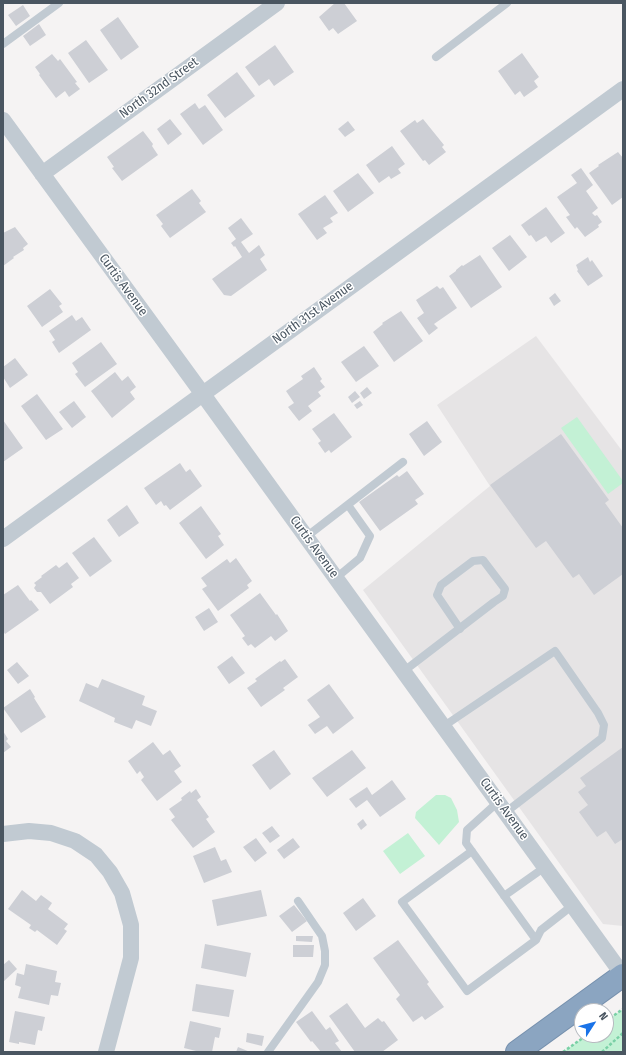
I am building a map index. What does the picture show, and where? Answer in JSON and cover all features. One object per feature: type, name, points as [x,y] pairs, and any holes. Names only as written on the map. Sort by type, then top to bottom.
[{"type":"highway","points":[[517,1052],[623,975]]},
{"type":"street","name":"North 32nd Street","points":[[42,174],[277,3]]},
{"type":"street","name":"North 31st Avenue","points":[[3,539],[202,393],[623,89]]},
{"type":"street","name":"Curtis Avenue","points":[[3,120],[444,726],[623,975]]},
{"type":"street","points":[[3,834],[29,831],[51,833],[75,841],[96,855],[110,872],[122,893],[132,939],[131,958],[106,1052]]},
{"type":"lane","points":[[3,44],[59,3]]},
{"type":"lane","points":[[436,57],[507,3]]},
{"type":"lane","points":[[306,537],[403,462]]},
{"type":"lane","points":[[336,578],[360,558],[370,536],[348,505]]},
{"type":"lane","points":[[404,671],[460,629],[503,596],[505,589],[482,560],[473,561],[441,585],[437,595],[460,629]]},
{"type":"lane","points":[[444,726],[555,651],[598,713],[604,725],[602,738],[467,830],[466,842],[536,940]]},
{"type":"lane","points":[[472,851],[402,902],[467,990],[536,940],[541,930],[573,905]]},
{"type":"lane","points":[[504,896],[545,867]]},
{"type":"lane","points":[[268,1052],[318,982],[324,965],[326,950],[322,936],[298,901]]},
{"type":"path","points":[[614,1015],[623,1009]]},
{"type":"path","points":[[602,1052],[623,1034]]},
{"type":"path","points":[[563,1052],[576,1043]]},
{"type":"shaded area","points":[[536,336],[623,452],[623,926],[603,924],[363,590],[490,486],[437,405]]},
{"type":"green space","points":[[577,417],[623,481],[623,483],[608,494],[561,428]]},
{"type":"green space","points":[[436,795],[445,795],[451,798],[457,810],[459,822],[439,845],[415,818],[416,812]]},
{"type":"green space","points":[[408,833],[425,856],[400,874],[383,851]]},
{"type":"green space","points":[[623,1009],[623,1052],[563,1052],[576,1043],[614,1043],[614,1015]]},
{"type":"building","points":[[335,3],[344,3],[357,21],[338,34],[333,28],[329,31],[319,17]]},
{"type":"building","points":[[23,5],[30,16],[16,26],[8,15]]},
{"type":"building","points":[[118,17],[139,47],[121,60],[100,30]]},
{"type":"building","points":[[39,24],[46,35],[30,46],[23,36]]},
{"type":"building","points":[[86,40],[108,70],[89,83],[68,53]]},
{"type":"building","points":[[275,45],[294,72],[274,86],[269,79],[259,86],[245,67]]},
{"type":"building","points":[[522,53],[539,77],[534,81],[538,87],[524,97],[520,91],[515,95],[498,71]]},
{"type":"building","points":[[52,54],[58,61],[60,59],[77,82],[75,83],[80,89],[69,97],[65,91],[56,98],[35,67]]},
{"type":"building","points":[[237,72],[255,96],[225,118],[207,95]]},
{"type":"building","points":[[195,103],[199,109],[205,105],[223,130],[203,145],[180,114]]},
{"type":"building","points":[[170,119],[182,134],[168,145],[157,129]]},
{"type":"building","points":[[423,119],[444,145],[442,147],[446,152],[429,165],[425,160],[423,161],[400,131],[415,120],[417,123]]},
{"type":"building","points":[[348,121],[355,130],[345,137],[338,129]]},
{"type":"building","points":[[143,131],[153,144],[152,146],[158,155],[122,181],[112,168],[114,167],[107,157]]},
{"type":"building","points":[[392,146],[405,164],[398,169],[401,173],[391,179],[389,176],[379,183],[366,165]]},
{"type":"building","points":[[618,152],[623,158],[623,197],[612,205],[589,173],[599,166],[598,165]]},
{"type":"building","points":[[581,168],[593,185],[586,191],[598,208],[592,213],[595,216],[597,215],[602,222],[598,225],[599,227],[585,237],[577,227],[575,229],[566,217],[570,215],[557,197],[577,183],[571,175]]},
{"type":"building","points":[[358,173],[374,193],[348,212],[333,191]]},
{"type":"building","points":[[192,189],[201,201],[199,203],[206,212],[170,238],[161,226],[163,224],[156,215]]},
{"type":"building","points":[[325,195],[338,213],[330,218],[333,222],[323,228],[327,233],[317,240],[298,214]]},
{"type":"building","points":[[546,207],[565,233],[551,243],[546,236],[536,242],[531,235],[529,236],[521,225]]},
{"type":"building","points":[[241,218],[253,234],[241,242],[249,253],[259,245],[265,255],[260,259],[267,270],[231,296],[224,295],[212,279],[242,257],[235,246],[234,247],[231,243],[236,239],[228,228]]},
{"type":"building","points":[[15,227],[28,244],[23,248],[24,250],[3,266],[3,233]]},
{"type":"building","points":[[510,235],[527,257],[509,271],[492,248]]},
{"type":"building","points":[[480,255],[502,287],[471,308],[449,276],[462,265],[463,266]]},
{"type":"building","points":[[588,257],[590,262],[592,260],[603,276],[588,286],[577,271],[576,265]]},
{"type":"building","points":[[437,286],[440,289],[443,287],[457,308],[434,324],[438,328],[429,335],[417,318],[424,313],[416,300]]},
{"type":"building","points":[[50,289],[62,304],[59,306],[63,312],[42,327],[27,306]]},
{"type":"building","points":[[555,293],[561,301],[554,306],[549,298]]},
{"type":"building","points":[[401,311],[423,341],[394,362],[373,332],[383,324],[382,323]]},
{"type":"building","points":[[72,315],[76,321],[82,317],[91,330],[59,353],[52,342],[55,340],[49,331]]},
{"type":"building","points":[[101,342],[117,364],[85,387],[75,374],[78,372],[72,363]]},
{"type":"building","points":[[364,346],[379,366],[356,382],[341,362]]},
{"type":"building","points":[[15,358],[28,375],[10,388],[3,377],[3,367]]},
{"type":"building","points":[[314,367],[322,379],[320,381],[325,387],[318,392],[321,396],[308,406],[312,411],[299,421],[288,407],[294,403],[286,391],[303,379],[301,376]]},
{"type":"building","points":[[115,372],[122,381],[128,376],[136,387],[130,392],[135,399],[112,418],[91,391]]},
{"type":"building","points":[[367,387],[372,393],[364,399],[360,393]]},
{"type":"building","points":[[355,391],[360,397],[352,403],[348,397]]},
{"type":"building","points":[[37,394],[63,429],[46,440],[21,406]]},
{"type":"building","points":[[74,401],[86,417],[72,428],[59,412]]},
{"type":"building","points":[[360,401],[363,405],[357,409],[354,405]]},
{"type":"building","points":[[334,413],[352,437],[331,453],[329,450],[325,453],[318,443],[321,441],[312,429]]},
{"type":"building","points":[[3,420],[23,448],[3,462]]},
{"type":"building","points":[[427,421],[442,442],[424,456],[409,434]]},
{"type":"building","points":[[561,434],[609,500],[605,503],[623,528],[623,574],[594,595],[579,574],[573,578],[546,541],[536,548],[490,485]]},
{"type":"building","points":[[180,463],[186,472],[190,469],[202,486],[170,510],[166,505],[164,506],[161,501],[156,505],[144,488]]},
{"type":"building","points":[[407,471],[424,494],[415,500],[418,504],[380,531],[359,502],[397,475],[399,477]]},
{"type":"building","points":[[127,505],[139,523],[119,537],[107,520]]},
{"type":"building","points":[[201,506],[221,534],[218,536],[224,545],[206,559],[179,523]]},
{"type":"building","points":[[94,537],[112,561],[90,577],[72,553]]},
{"type":"building","points":[[236,558],[252,581],[247,585],[249,588],[218,611],[202,589],[207,586],[201,578],[227,559],[230,563]]},
{"type":"building","points":[[67,562],[79,578],[71,584],[73,587],[50,604],[41,592],[37,592],[34,588],[36,585],[34,583],[56,565],[59,568]]},
{"type":"building","points":[[18,585],[39,610],[5,634],[3,631],[3,595]]},
{"type":"building","points":[[260,593],[276,615],[277,614],[288,631],[275,641],[271,636],[255,648],[251,644],[248,646],[242,638],[245,636],[230,615]]},
{"type":"building","points":[[209,608],[218,622],[204,631],[195,617]]},
{"type":"building","points":[[232,656],[245,673],[229,684],[217,667]]},
{"type":"building","points":[[285,659],[298,677],[283,688],[285,690],[261,707],[247,688],[257,681],[255,679]]},
{"type":"building","points":[[17,662],[29,676],[18,684],[7,670]]},
{"type":"building","points":[[102,679],[145,696],[142,705],[157,711],[151,726],[136,720],[132,729],[114,722],[115,718],[79,701],[86,683],[98,688]]},
{"type":"building","points":[[329,684],[354,718],[333,734],[327,726],[315,734],[308,725],[320,717],[307,700]]},
{"type":"building","points":[[30,689],[46,717],[21,733],[3,708]]},
{"type":"building","points":[[3,731],[8,739],[6,741],[11,747],[3,753]]},
{"type":"building","points":[[153,742],[163,755],[170,750],[181,766],[174,771],[182,782],[157,801],[141,780],[144,777],[140,771],[137,774],[128,761]]},
{"type":"building","points":[[623,747],[623,839],[615,844],[606,831],[597,837],[579,812],[588,805],[578,792],[586,786],[580,778]]},
{"type":"building","points":[[274,750],[291,774],[270,790],[252,765]]},
{"type":"building","points":[[352,750],[366,768],[327,797],[312,778]]},
{"type":"building","points":[[392,780],[406,799],[380,817],[367,800],[356,808],[349,799],[367,787],[372,795]]},
{"type":"building","points":[[196,789],[201,797],[197,800],[209,817],[206,819],[215,832],[193,848],[171,820],[175,817],[169,809],[182,800],[181,798],[190,791],[191,793]]},
{"type":"building","points":[[363,819],[367,825],[361,830],[357,824]]},
{"type":"building","points":[[272,826],[280,836],[270,843],[262,833]]},
{"type":"building","points":[[256,838],[267,853],[255,862],[243,847]]},
{"type":"building","points":[[293,838],[300,847],[284,859],[277,850]]},
{"type":"building","points":[[215,847],[221,861],[226,859],[232,872],[204,883],[193,856]]},
{"type":"building","points":[[22,890],[36,901],[41,895],[52,903],[48,909],[68,924],[64,929],[67,931],[57,945],[37,930],[35,932],[29,928],[31,925],[8,909]]},
{"type":"building","points":[[261,890],[267,916],[217,926],[212,900]]},
{"type":"building","points":[[363,898],[376,916],[356,931],[343,913]]},
{"type":"building","points":[[294,905],[307,921],[292,932],[279,916]]},
{"type":"building","points":[[296,936],[313,936],[312,942],[296,941]]},
{"type":"building","points":[[398,940],[429,982],[427,984],[444,1007],[425,1020],[422,1016],[413,1022],[396,999],[400,995],[373,958]]},
{"type":"building","points":[[205,944],[251,953],[246,977],[201,968]]},
{"type":"building","points":[[293,945],[314,945],[313,957],[293,957]]},
{"type":"building","points":[[9,960],[17,969],[3,982],[3,965]]},
{"type":"building","points":[[26,964],[57,971],[55,982],[61,983],[58,996],[51,995],[49,1005],[18,998],[21,987],[15,985],[17,973],[24,975]]},
{"type":"building","points":[[196,984],[234,990],[229,1017],[192,1011]]},
{"type":"building","points":[[347,1003],[365,1028],[378,1018],[382,1022],[384,1021],[398,1040],[382,1052],[355,1052],[329,1016]]},
{"type":"building","points":[[15,1011],[45,1017],[42,1031],[38,1030],[35,1045],[9,1042]]},
{"type":"building","points":[[312,1011],[326,1030],[330,1027],[339,1041],[335,1043],[342,1052],[321,1052],[312,1041],[311,1042],[296,1022]]},
{"type":"building","points":[[190,1021],[221,1028],[219,1038],[215,1037],[212,1052],[200,1052],[184,1048]]},
{"type":"building","points":[[247,1033],[264,1036],[262,1046],[246,1042]]},
{"type":"building","points":[[238,1047],[250,1052],[236,1052]]}]
